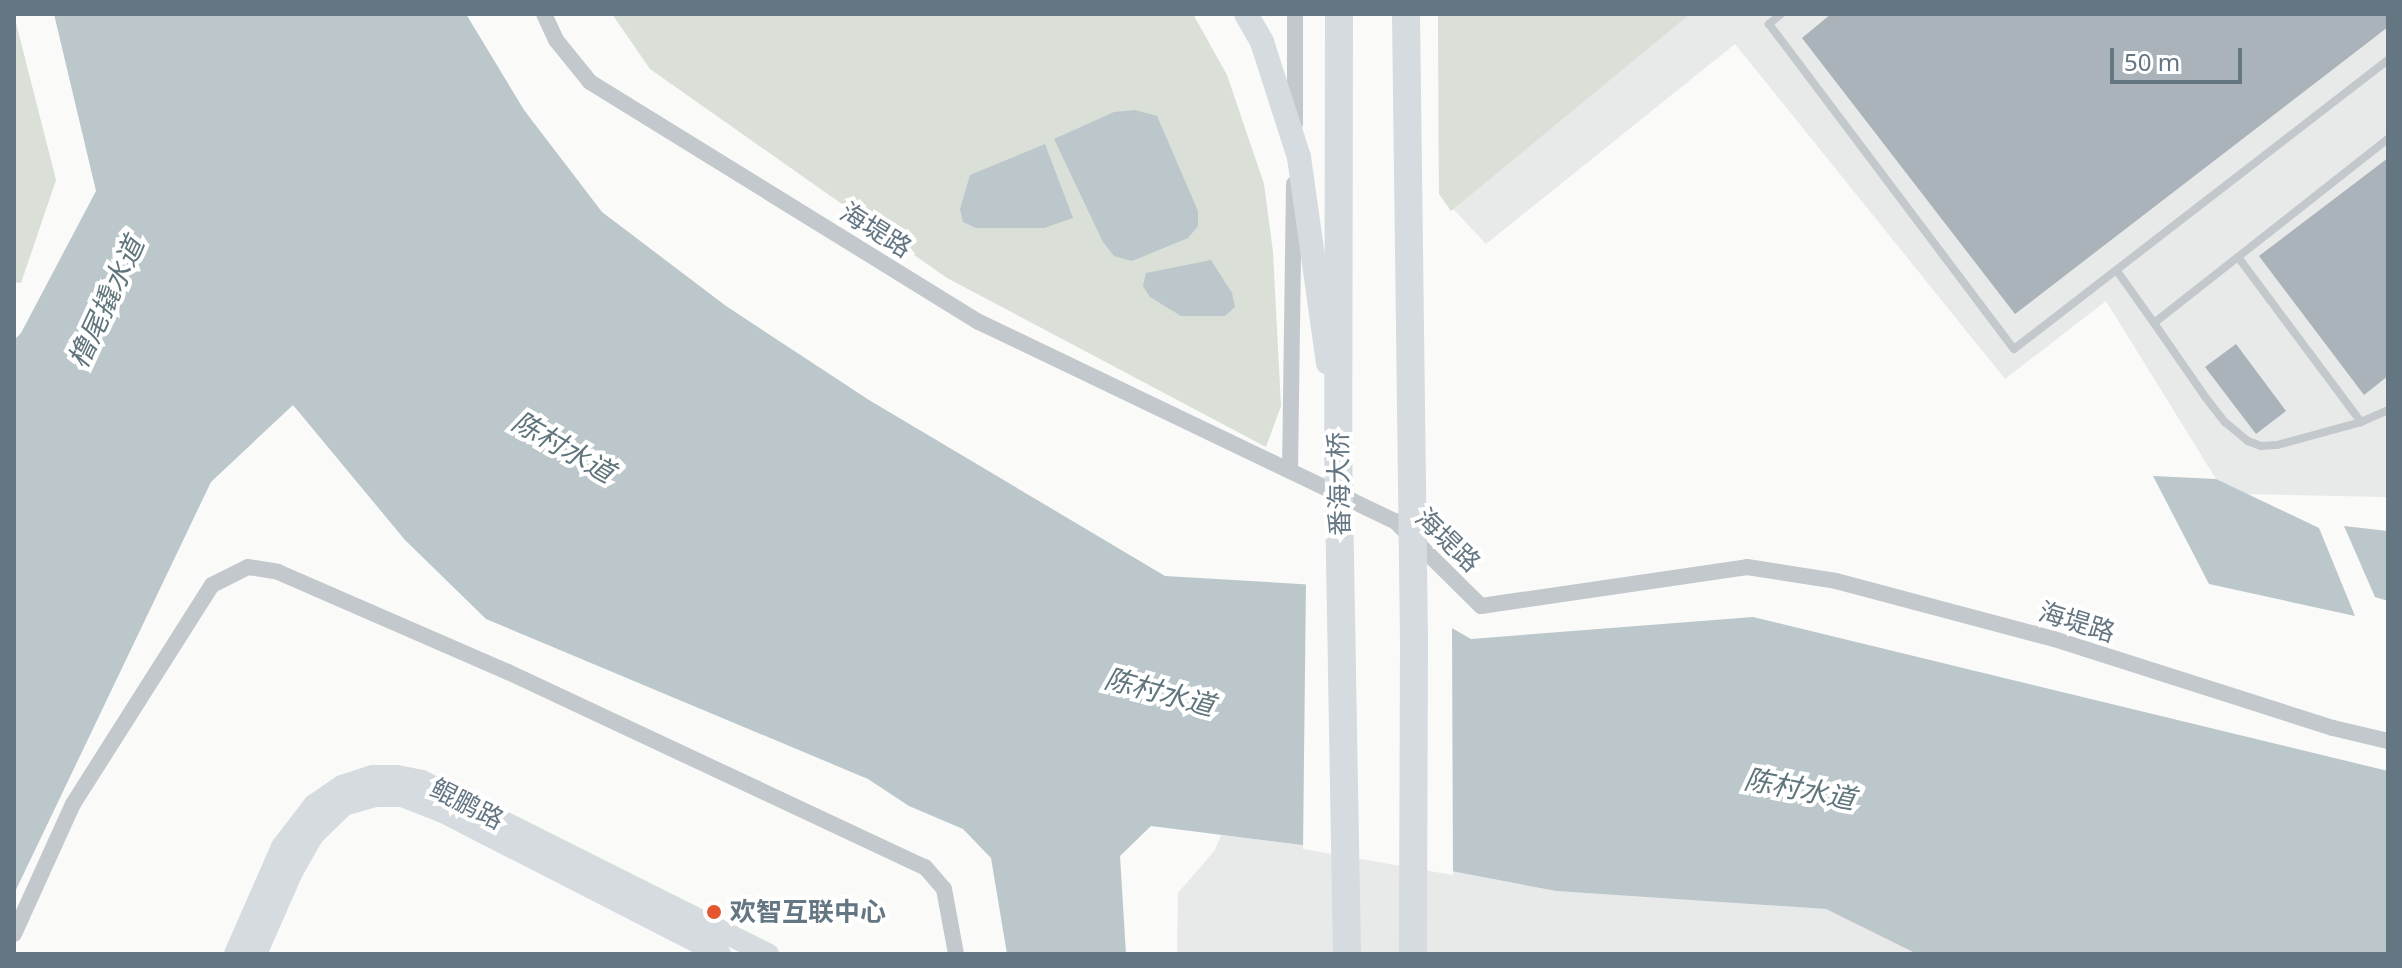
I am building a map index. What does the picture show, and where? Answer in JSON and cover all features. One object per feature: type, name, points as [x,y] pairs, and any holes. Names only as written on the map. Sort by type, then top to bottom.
[{"type":"highway","name":"番海大桥","points":[[1339,14],[1338,445],[1347,954]]},
{"type":"highway","points":[[1406,14],[1414,642],[1413,954]]},
{"type":"main road","points":[[1246,14],[1262,42],[1299,157],[1312,224],[1338,445]]},
{"type":"street","name":"海堤路","points":[[544,14],[556,40],[590,82],[979,322],[1395,521],[1481,606],[1747,567],[1836,581],[2054,639],[2333,728],[2388,741]]},
{"type":"street","points":[[1290,471],[1295,14]]},
{"type":"street","points":[[14,934],[73,804],[212,585],[248,567],[278,572],[494,666],[925,867],[944,889],[956,954]]},
{"type":"street","name":"鲲鹏路","points":[[235,954],[282,847],[314,805],[342,786],[373,776],[397,776],[422,781],[768,954]]},
{"type":"street","name":"鲲鹏路","points":[[256,954],[292,872],[313,835],[344,805],[375,796],[402,796],[443,812],[720,954]]},
{"type":"lane","points":[[1781,14],[1769,24],[2014,349],[2388,60]]},
{"type":"lane","points":[[2154,323],[2388,139]]},
{"type":"lane","points":[[2238,257],[2361,422]]},
{"type":"lane","points":[[2117,271],[2206,398],[2225,422],[2248,441],[2261,446],[2277,445],[2361,422],[2388,410]]},
{"type":"shaded area","points":[[612,14],[1193,14],[1227,75],[1264,184],[1273,252],[1281,406],[1266,447],[947,278],[650,69]]},
{"type":"shaded area","points":[[1438,14],[2388,14],[2388,497],[2244,494],[2216,479],[2106,301],[2005,379],[1735,44],[1486,244],[1439,194]]},
{"type":"shaded area","points":[[1438,14],[1690,14],[1451,211],[1439,194]]},
{"type":"shaded area","points":[[14,15],[56,180],[21,283],[14,282]]},
{"type":"shaded area","points":[[1221,835],[1335,849],[1556,891],[1826,909],[1917,954],[1177,954],[1178,893],[1215,850]]},
{"type":"water","points":[[54,14],[466,14],[524,110],[602,212],[726,306],[869,400],[1165,576],[1384,589],[1471,639],[1753,617],[2388,771],[2388,954],[1917,954],[1826,909],[1556,891],[1335,849],[1151,826],[1120,856],[1126,954],[1007,954],[991,858],[963,829],[909,806],[868,779],[486,619],[405,540],[293,405],[211,482],[14,894],[14,340],[21,333],[96,191]]},
{"type":"water","points":[[1135,110],[1157,116],[1198,211],[1198,226],[1188,238],[1132,261],[1114,256],[1103,242],[1054,139],[1114,112]]},
{"type":"water","points":[[1045,144],[1073,218],[1044,228],[976,228],[963,222],[960,209],[970,175]]},
{"type":"water","points":[[1211,260],[1232,293],[1235,307],[1225,316],[1181,316],[1150,297],[1143,286],[1146,273]]},
{"type":"water","points":[[2153,476],[2216,479],[2319,528],[2355,616],[2209,584]]},
{"type":"water","points":[[2344,526],[2388,531],[2388,601],[2375,597]]},
{"type":"pier","points":[[1306,581],[1386,585],[1452,624],[1453,875],[1303,849]]},
{"type":"building","points":[[1831,14],[2388,14],[2388,27],[2015,314],[1802,38]]},
{"type":"building","points":[[2388,158],[2388,376],[2364,395],[2259,256]]},
{"type":"building","points":[[2236,344],[2286,411],[2256,434],[2205,367]]},
{"type":"place","name":"欢智互联中心","points":[[714,912]]},
{"type":"water label","name":"橹尾撬水道","points":[[105,302]]},
{"type":"water label","name":"陈村水道","points":[[564,446]]},
{"type":"water label","name":"陈村水道","points":[[1160,691]]},
{"type":"water label","name":"陈村水道","points":[[1800,788]]}]
